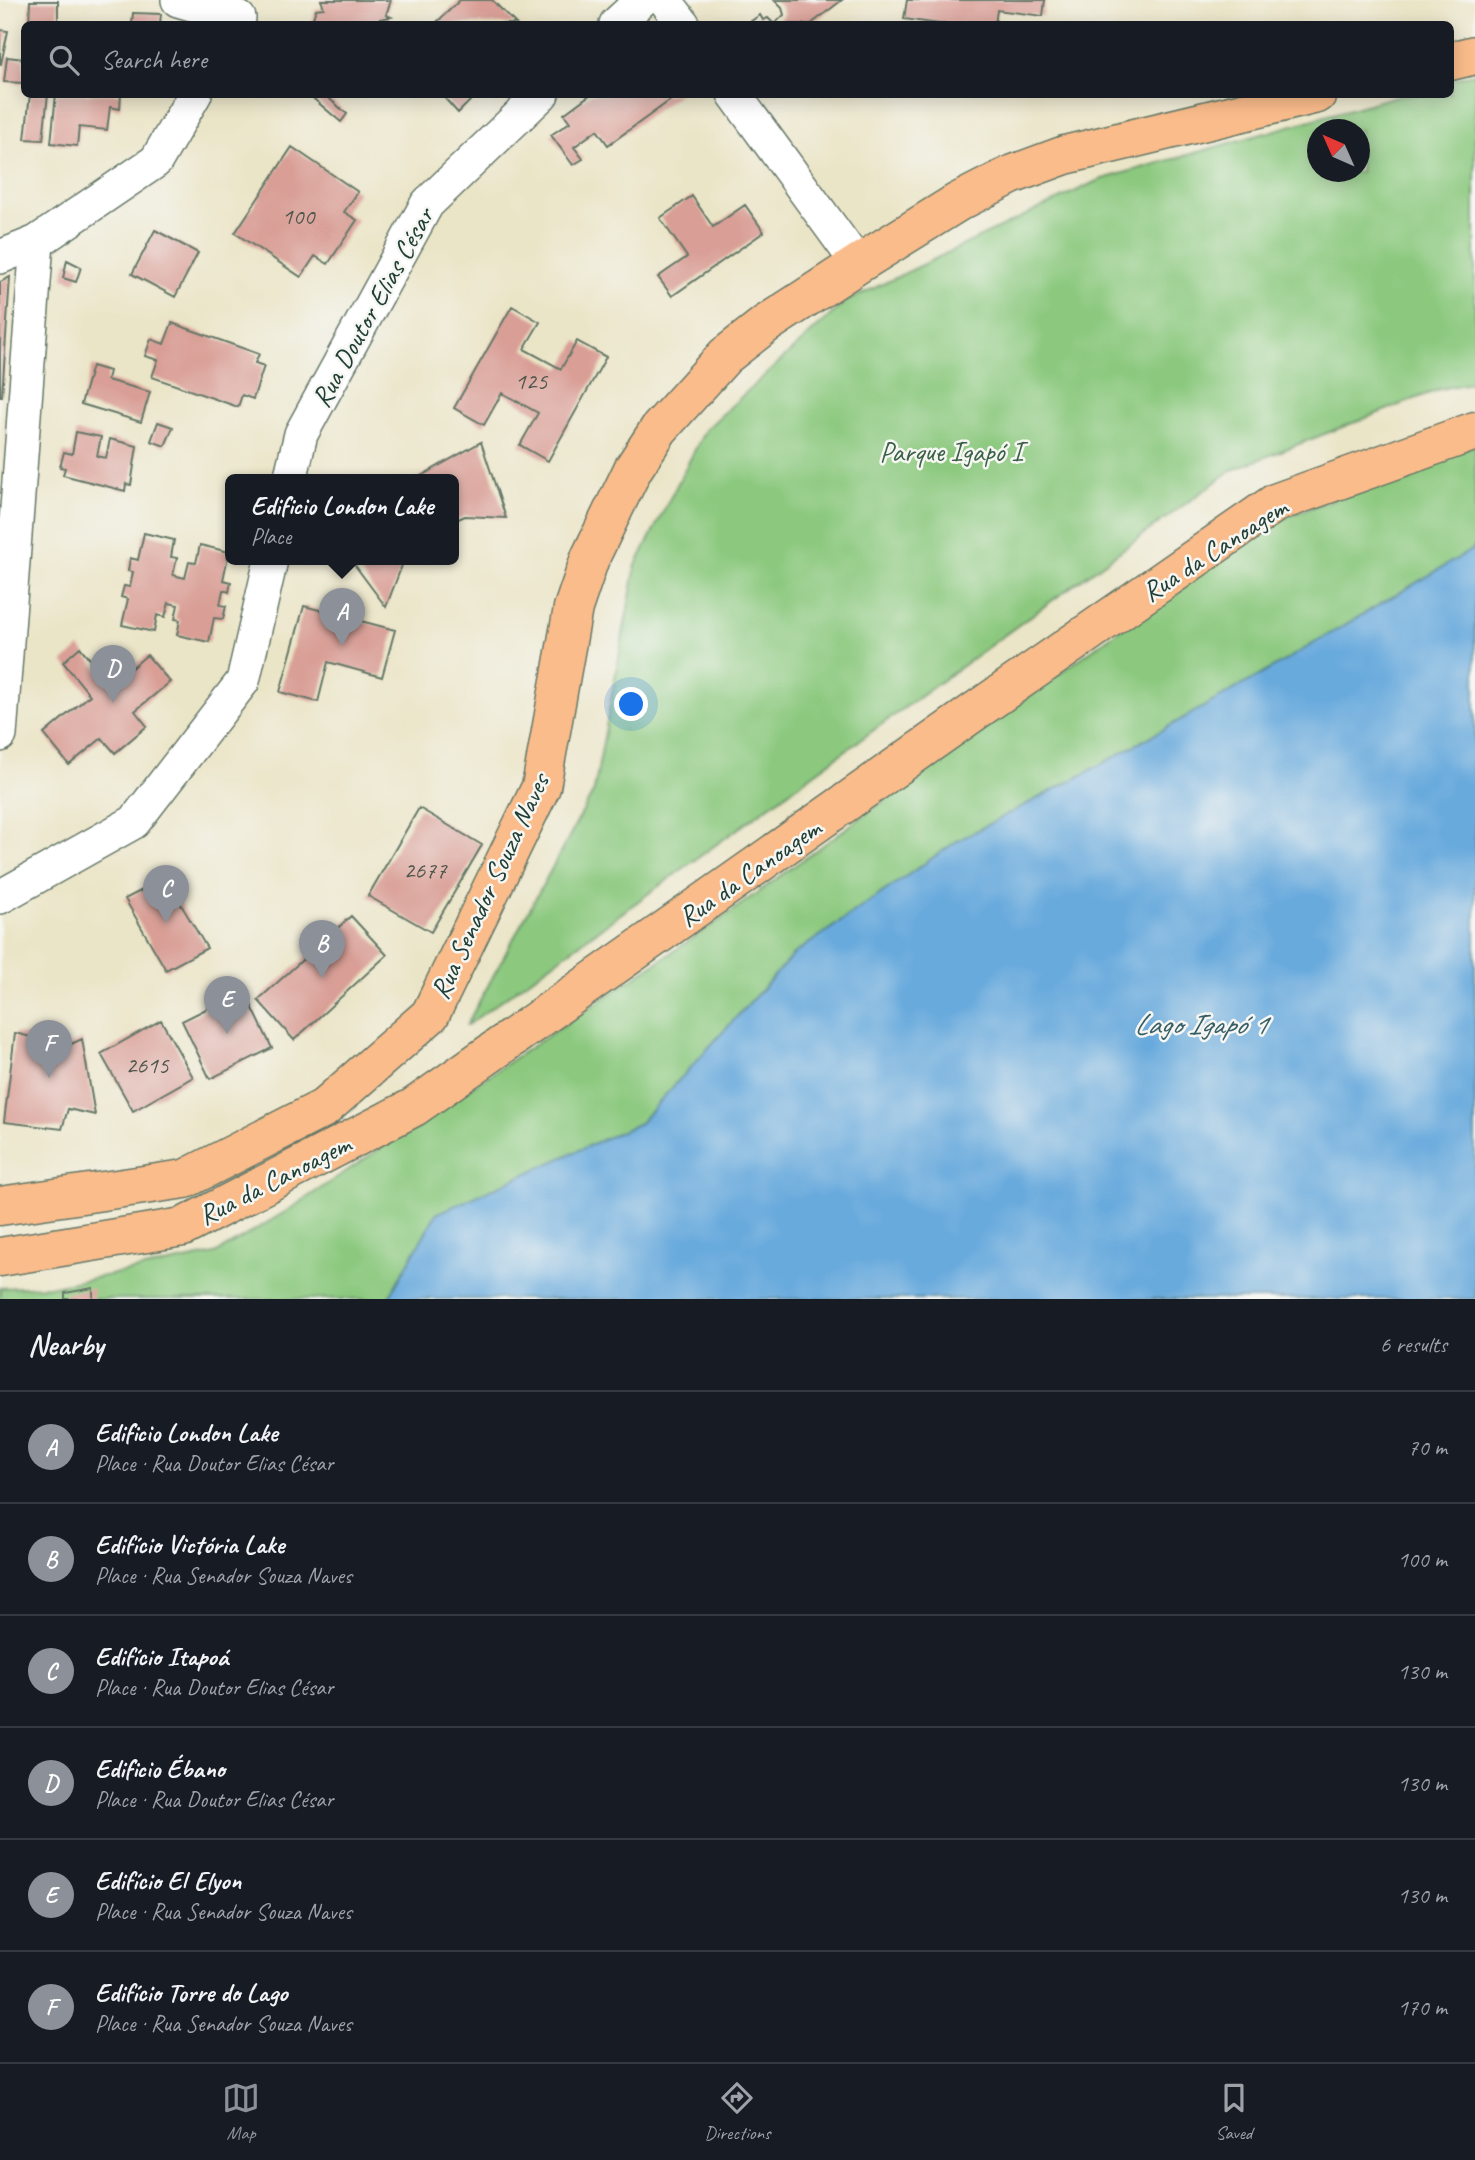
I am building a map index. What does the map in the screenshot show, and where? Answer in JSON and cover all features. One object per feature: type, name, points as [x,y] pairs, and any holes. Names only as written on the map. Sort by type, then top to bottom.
[{"type":"main road","points":[[1454,60],[1475,55]]},
{"type":"main road","name":"Rua Senador Souza Naves","points":[[0,1206],[185,1180],[324,1108],[430,1015],[541,787],[573,608],[590,558],[633,469],[659,429],[725,356],[766,324],[858,264],[958,202],[1011,175],[1065,155],[1300,98]]},
{"type":"main road","name":"Rua da Canoagem","points":[[0,1257],[183,1227],[414,1107],[1275,503],[1475,431]]},
{"type":"street","points":[[178,0],[238,14]]},
{"type":"street","points":[[619,21],[642,0]]},
{"type":"street","points":[[665,0],[680,21]]},
{"type":"street","points":[[0,257],[37,242],[156,161],[193,98]]},
{"type":"street","name":"Rua Doutor Elias César","points":[[291,474],[301,434],[427,204],[538,98]]},
{"type":"street","points":[[737,98],[858,264]]},
{"type":"street","points":[[0,735],[37,242]]},
{"type":"street","points":[[0,897],[134,822],[243,681],[270,565]]},
{"type":"green space","name":"Parque Igapó I","points":[[1475,73],[1475,382],[1440,389],[1232,470],[466,1026],[594,791],[636,565],[705,430],[845,302],[1099,180],[1307,121],[1307,182],[1370,182],[1370,119],[1315,119],[1389,98],[1454,98],[1454,79]]},
{"type":"green space","points":[[1475,445],[1475,548],[1264,673],[957,841],[794,954],[640,1123],[436,1214],[388,1299],[0,1299],[0,1288],[54,1286],[215,1254],[290,1209],[714,924],[1263,526]]},
{"type":"water","name":"Lago Igapó 1","points":[[1475,548],[1475,1299],[388,1299],[436,1214],[640,1123],[794,954],[957,841],[1264,673]]},
{"type":"building","points":[[321,0],[391,0],[386,15],[391,17],[379,21],[312,21],[316,9],[324,8]]},
{"type":"building","points":[[460,0],[492,0],[513,21],[438,21]]},
{"type":"building","points":[[774,0],[842,0],[815,21],[777,21],[784,15],[782,8]]},
{"type":"building","points":[[907,0],[1045,0],[1043,16],[997,10],[995,21],[904,19]]},
{"type":"building","points":[[30,1],[58,1],[58,21],[29,21]]},
{"type":"building","points":[[133,13],[161,14],[160,21],[132,21]]},
{"type":"building","points":[[760,15],[763,20],[768,18],[771,21],[751,21]]},
{"type":"building","points":[[0,30],[8,31],[1,64],[0,64]]},
{"type":"building","points":[[7,57],[21,59],[21,83],[4,82]]},
{"type":"building","points":[[30,98],[48,98],[43,140],[25,139]]},
{"type":"building","points":[[56,98],[121,98],[120,109],[110,107],[107,130],[79,127],[77,146],[51,143]]},
{"type":"building","points":[[313,98],[329,98],[347,114],[341,122]]},
{"type":"building","points":[[445,98],[473,98],[458,113]]},
{"type":"building","points":[[586,98],[673,98],[608,145],[597,130],[574,147],[583,159],[573,165],[551,135],[570,122],[564,114]]},
{"type":"building","points":[[292,147],[358,192],[344,212],[357,220],[328,264],[315,256],[301,277],[235,233]]},
{"type":"building","points":[[692,196],[713,227],[745,205],[764,232],[672,296],[658,277],[687,257],[660,218]]},
{"type":"building","points":[[155,230],[198,253],[175,297],[132,274]]},
{"type":"building","points":[[67,260],[81,267],[76,282],[63,278]]},
{"type":"building","points":[[10,277],[2,396],[0,396],[0,282]]},
{"type":"building","points":[[512,306],[540,322],[524,349],[561,369],[577,341],[606,357],[548,461],[520,445],[538,413],[502,393],[484,425],[454,408]]},
{"type":"building","points":[[172,323],[259,354],[255,363],[264,366],[253,399],[242,395],[238,407],[152,377],[158,360],[145,356],[151,339],[164,344]]},
{"type":"building","points":[[92,366],[109,371],[107,380],[150,392],[141,422],[81,404]]},
{"type":"building","points":[[158,422],[173,427],[165,446],[151,441]]},
{"type":"building","points":[[76,432],[101,437],[97,456],[106,458],[110,439],[137,446],[131,485],[126,484],[125,491],[63,475],[65,468],[60,467],[64,452],[72,454]]},
{"type":"building","points":[[481,442],[506,518],[465,516],[459,519],[459,474],[425,474]]},
{"type":"building","points":[[144,533],[174,540],[171,557],[177,558],[173,575],[185,578],[189,562],[196,563],[200,545],[225,551],[226,565],[223,580],[231,582],[229,592],[223,590],[220,605],[226,606],[223,619],[214,618],[209,642],[177,635],[180,620],[175,619],[178,605],[169,603],[165,617],[157,615],[154,632],[122,625],[128,599],[121,597],[124,586],[130,587],[133,572],[128,571],[130,558],[138,560]]},
{"type":"building","points":[[355,565],[402,565],[386,607]]},
{"type":"building","points":[[304,606],[395,630],[382,677],[328,662],[318,702],[280,692]]},
{"type":"building","points":[[80,647],[111,685],[147,655],[170,682],[135,711],[147,726],[115,753],[102,738],[69,765],[44,734],[90,695],[63,662]]},
{"type":"building","points":[[419,808],[482,845],[431,932],[368,896]]},
{"type":"building","points":[[165,878],[207,948],[166,970],[125,899]]},
{"type":"building","points":[[351,916],[387,955],[294,1040],[258,1000]]},
{"type":"building","points":[[244,990],[272,1048],[210,1079],[182,1021]]},
{"type":"building","points":[[161,1020],[193,1077],[133,1111],[101,1054]]},
{"type":"building","points":[[15,1033],[67,1046],[82,1039],[95,1115],[68,1109],[62,1129],[4,1122]]},
{"type":"building","points":[[93,1288],[93,1299],[65,1299],[65,1293]]},
{"type":"place","name":"Edificio London Lake","points":[[342,646]]},
{"type":"place","name":"Edificio Ébano","points":[[113,703]]},
{"type":"place","name":"Edifício Itapoá","points":[[166,923]]},
{"type":"place","name":"Edifício Victória Lake","points":[[322,978]]},
{"type":"place","name":"Edifício El Elyon","points":[[227,1034]]},
{"type":"place","name":"Edifício Torre do Lago","points":[[49,1078]]}]
